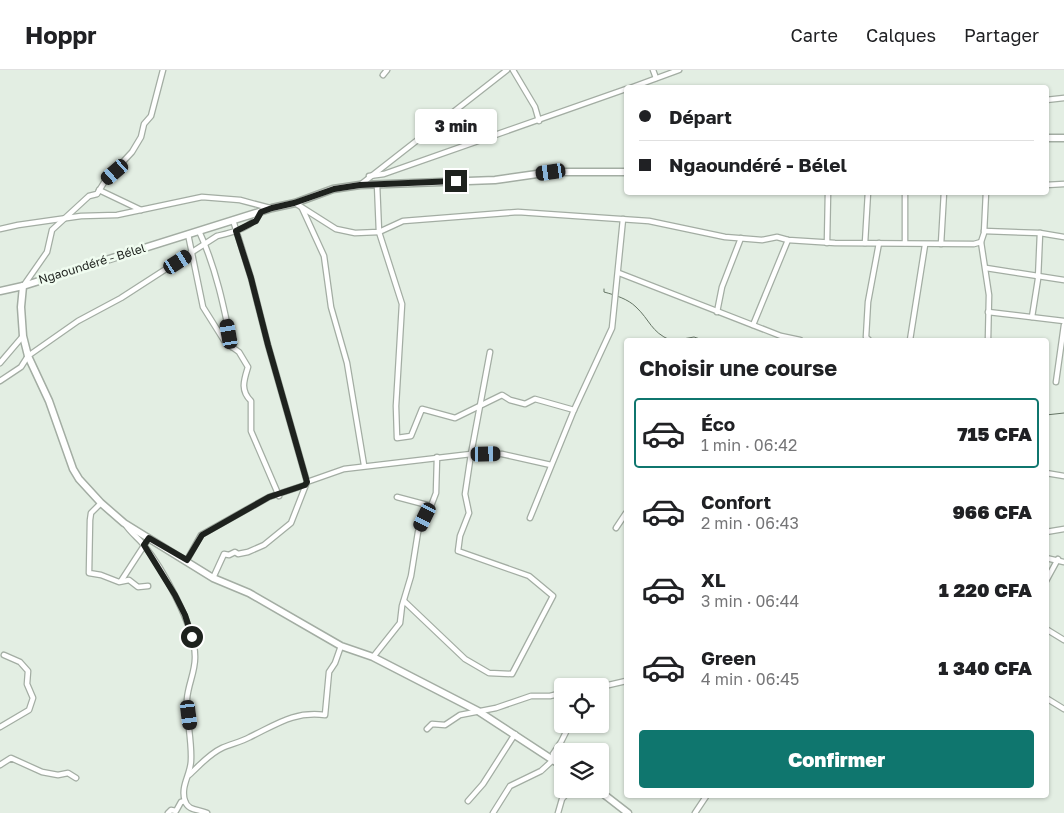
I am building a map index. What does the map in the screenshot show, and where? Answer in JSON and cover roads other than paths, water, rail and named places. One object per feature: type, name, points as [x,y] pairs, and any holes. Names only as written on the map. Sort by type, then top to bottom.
[{"type":"street","points":[[163,70],[151,116],[144,124],[141,137],[132,152],[105,181],[96,194],[89,196],[52,230],[47,252],[24,286],[21,306],[23,336],[28,356],[49,402],[73,469],[79,479],[101,503],[124,523],[187,560],[213,578],[264,601],[341,646],[373,657],[478,711],[553,760]]},
{"type":"street","points":[[383,75],[387,70]]},
{"type":"street","points":[[360,185],[369,176],[507,70]]},
{"type":"street","points":[[513,70],[535,107],[539,121]]},
{"type":"street","points":[[653,70],[656,78]]},
{"type":"street","points":[[636,85],[679,70]]},
{"type":"street","points":[[369,176],[384,174],[624,89]]},
{"type":"street","points":[[1049,100],[1064,98]]},
{"type":"street","points":[[1049,138],[1064,138]]},
{"type":"street","name":"Ngaoundéré - Bélel","points":[[0,291],[24,286],[334,189],[377,184],[495,180],[551,172],[624,172]]},
{"type":"street","points":[[377,184],[380,232],[402,304],[396,398],[398,438],[412,436],[422,409],[455,418],[502,395],[510,400],[525,404],[535,399],[574,410]]},
{"type":"street","points":[[1049,185],[1064,184]]},
{"type":"street","points":[[100,190],[142,210]]},
{"type":"street","points":[[828,195],[828,243]]},
{"type":"street","points":[[866,243],[868,195]]},
{"type":"street","points":[[905,195],[906,243]]},
{"type":"street","points":[[941,244],[944,195]]},
{"type":"street","points":[[986,195],[984,231],[981,242],[986,268],[988,338]]},
{"type":"street","points":[[0,230],[18,225],[81,216],[117,215],[202,197],[240,200],[272,208]]},
{"type":"street","points":[[294,203],[336,229],[355,233],[380,232],[402,221],[518,212],[649,221],[693,232],[762,240],[776,237],[788,240],[828,243],[941,244],[981,242]]},
{"type":"street","points":[[302,207],[324,256],[331,307],[348,362],[364,465]]},
{"type":"street","points":[[0,381],[20,367],[28,356],[78,321],[121,298],[217,236],[236,231],[256,221],[261,212]]},
{"type":"street","points":[[530,518],[574,410],[612,328],[623,219]]},
{"type":"street","points":[[213,578],[224,554],[248,552],[269,541],[291,523],[306,484],[251,278],[233,220]]},
{"type":"street","points":[[199,231],[205,244],[224,307],[232,347]]},
{"type":"street","points":[[984,231],[1040,233],[1064,237]]},
{"type":"street","points":[[1032,317],[1038,276],[1040,233]]},
{"type":"street","points":[[188,234],[203,306],[225,342],[239,352],[248,367],[243,385],[246,396],[251,401],[251,431],[278,495]]},
{"type":"street","points":[[717,312],[722,287],[741,238]]},
{"type":"street","points":[[753,326],[788,240]]},
{"type":"street","points":[[867,338],[868,302],[879,243]]},
{"type":"street","points":[[910,338],[925,244]]},
{"type":"street","points":[[986,268],[1064,280]]},
{"type":"street","points":[[619,272],[753,326],[790,338]]},
{"type":"street","points":[[988,312],[1064,321]]},
{"type":"street","points":[[1056,382],[1064,325]]},
{"type":"street","points":[[0,363],[23,336]]},
{"type":"street","points":[[404,601],[465,659],[489,673],[512,674],[553,596],[528,576],[458,551],[460,536],[469,513],[466,494],[471,454],[490,352]]},
{"type":"street","points":[[187,560],[202,535],[269,497],[340,470],[364,465],[471,454],[502,454],[551,465]]},
{"type":"street","points":[[373,657],[400,624],[411,576],[418,532],[436,493],[437,457]]},
{"type":"street","points":[[1049,474],[1064,476]]},
{"type":"street","points":[[397,497],[431,506]]},
{"type":"street","points":[[101,503],[91,513],[89,573],[121,581],[129,580],[138,587],[148,586]]},
{"type":"street","points":[[616,528],[624,516]]},
{"type":"street","points":[[124,523],[128,530],[144,545],[166,579],[185,615],[195,657],[187,701],[192,740],[191,767],[184,786],[185,801],[191,808],[207,813]]},
{"type":"street","points":[[1049,532],[1064,529]]},
{"type":"street","points":[[121,581],[149,538]]},
{"type":"street","points":[[1049,558],[1064,562]]},
{"type":"street","points":[[1049,576],[1058,560]]},
{"type":"street","points":[[1049,631],[1064,640]]},
{"type":"street","points":[[187,776],[208,757],[222,748],[252,736],[267,727],[284,722],[295,715],[306,713],[325,715],[329,672],[335,663],[341,646]]},
{"type":"street","points":[[0,727],[30,710],[33,698],[27,684],[28,671],[20,662],[4,655]]},
{"type":"street","points":[[609,685],[624,681]]},
{"type":"street","points":[[427,729],[432,724],[445,725],[460,715],[496,708],[531,696],[554,695]]},
{"type":"street","points":[[1049,700],[1064,709]]},
{"type":"street","points":[[493,813],[510,786],[541,771],[553,760],[553,754],[566,733]]},
{"type":"street","points":[[468,801],[483,784],[515,734]]},
{"type":"street","points":[[0,765],[9,758],[14,758],[35,770],[58,775],[68,773],[76,778]]},
{"type":"street","points":[[558,813],[563,798]]},
{"type":"street","points":[[609,798],[628,813]]},
{"type":"street","points":[[694,813],[705,798]]},
{"type":"street","points":[[168,813],[171,810],[176,811],[181,802],[185,801]]},
{"type":"waterway","points":[[604,289],[604,292],[633,304],[655,329],[666,338]]},
{"type":"waterway","points":[[688,338],[697,338]]},
{"type":"waterway","points":[[1049,415],[1064,413]]}]
